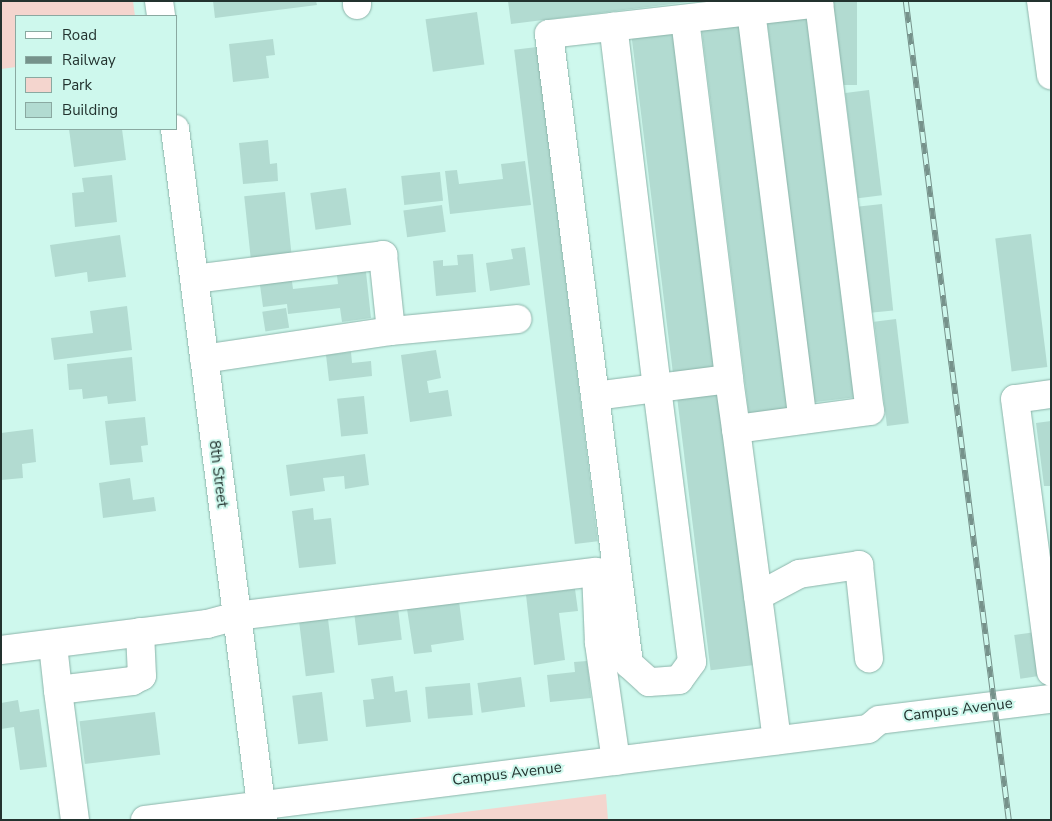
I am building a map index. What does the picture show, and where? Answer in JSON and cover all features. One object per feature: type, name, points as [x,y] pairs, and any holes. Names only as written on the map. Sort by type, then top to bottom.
[{"type":"street","points":[[159,1],[160,15]]},
{"type":"street","points":[[1041,1],[1051,75]]},
{"type":"street","points":[[613,27],[692,662],[679,680],[650,682],[629,664],[549,34],[819,3],[870,411],[736,429]]},
{"type":"street","points":[[751,11],[803,420]]},
{"type":"street","points":[[685,18],[729,379],[777,740]]},
{"type":"street","name":"8th Street","points":[[175,130],[262,812]]},
{"type":"street","points":[[194,279],[383,255],[391,331]]},
{"type":"street","points":[[204,359],[391,331],[517,320]]},
{"type":"street","points":[[595,396],[729,379]]},
{"type":"street","points":[[1051,394],[1016,399],[1042,530],[1051,672]]},
{"type":"street","points":[[758,596],[799,574],[858,565],[870,658]]},
{"type":"street","points":[[1,650],[140,632],[236,616],[596,572],[599,643],[616,760]]},
{"type":"street","points":[[58,690],[132,681],[142,676],[140,632]]},
{"type":"street","points":[[52,644],[75,820]]},
{"type":"street","name":"Campus Avenue","points":[[145,820],[262,812],[616,760],[868,729],[879,720],[1051,699]]},
{"type":"street","name":"Campus Avenue","points":[[868,729],[880,736],[1051,715]]},
{"type":"green space","points":[[1,1],[133,1],[135,15],[15,15],[15,67],[1,69]]},
{"type":"green space","points":[[606,794],[608,820],[401,820]]},
{"type":"building","points":[[213,1],[316,1],[317,5],[215,18]]},
{"type":"building","points":[[508,1],[688,1],[688,2],[511,24]]},
{"type":"building","points":[[833,1],[857,1],[857,85],[833,85]]},
{"type":"building","points":[[477,12],[484,64],[433,72],[426,19]]},
{"type":"building","points":[[808,18],[855,397],[814,402],[767,23]]},
{"type":"building","points":[[741,22],[789,410],[749,415],[701,27]]},
{"type":"building","points":[[674,29],[716,367],[673,373],[631,34]]},
{"type":"building","points":[[273,39],[275,55],[266,56],[269,78],[233,82],[229,44]]},
{"type":"building","points":[[537,47],[598,541],[575,544],[514,50]]},
{"type":"building","points":[[869,90],[882,195],[858,198],[845,93]]},
{"type":"building","points":[[69,130],[122,130],[126,160],[74,167]]},
{"type":"building","points":[[268,140],[270,164],[277,163],[278,181],[243,184],[239,143]]},
{"type":"building","points":[[525,161],[531,205],[450,214],[445,171],[457,170],[459,184],[503,179],[501,164]]},
{"type":"building","points":[[440,172],[443,201],[404,205],[401,176]]},
{"type":"building","points":[[112,175],[117,222],[75,227],[72,193],[84,192],[82,178]]},
{"type":"building","points":[[346,188],[351,225],[315,230],[310,193]]},
{"type":"building","points":[[285,192],[291,254],[251,258],[244,196]]},
{"type":"building","points":[[882,204],[893,310],[870,313],[859,206]]},
{"type":"building","points":[[442,205],[446,232],[407,237],[403,210]]},
{"type":"building","points":[[1031,234],[1047,367],[1012,371],[995,238]]},
{"type":"building","points":[[120,235],[126,277],[88,282],[87,272],[55,277],[50,245]]},
{"type":"building","points":[[525,247],[530,285],[490,291],[486,263],[513,259],[511,249]]},
{"type":"building","points":[[473,254],[476,292],[436,296],[433,261],[443,260],[443,266],[458,265],[457,255]]},
{"type":"building","points":[[365,263],[371,318],[342,322],[340,308],[288,314],[287,304],[263,307],[259,278],[291,274],[293,289],[338,284],[336,267]]},
{"type":"building","points":[[127,306],[132,350],[54,360],[51,338],[93,333],[90,311]]},
{"type":"building","points":[[286,308],[289,328],[265,332],[262,312]]},
{"type":"building","points":[[896,319],[909,423],[887,426],[874,322]]},
{"type":"building","points":[[436,350],[441,378],[427,381],[429,393],[448,390],[452,416],[410,422],[401,355]]},
{"type":"building","points":[[351,352],[352,363],[371,361],[372,376],[329,381],[326,355]]},
{"type":"building","points":[[132,357],[136,401],[108,404],[107,396],[83,399],[82,389],[69,390],[67,364]]},
{"type":"building","points":[[721,394],[754,665],[711,670],[677,399]]},
{"type":"building","points":[[364,396],[368,434],[341,437],[337,399]]},
{"type":"building","points":[[145,417],[148,445],[141,446],[143,462],[110,465],[105,421]]},
{"type":"building","points":[[1051,421],[1051,486],[1044,486],[1036,423]]},
{"type":"building","points":[[33,429],[36,462],[22,464],[23,478],[1,480],[1,433]]},
{"type":"building","points":[[365,454],[369,485],[345,489],[344,476],[323,478],[325,491],[290,496],[286,465]]},
{"type":"building","points":[[130,478],[133,500],[154,497],[156,511],[103,518],[99,483]]},
{"type":"building","points":[[313,508],[314,520],[331,518],[336,564],[299,568],[292,511]]},
{"type":"building","points":[[575,589],[578,611],[559,613],[565,660],[534,665],[526,595]]},
{"type":"building","points":[[459,601],[464,640],[431,645],[432,652],[414,654],[407,609]]},
{"type":"building","points":[[398,609],[402,640],[358,645],[354,614]]},
{"type":"building","points":[[328,619],[335,673],[306,676],[299,623]]},
{"type":"building","points":[[1036,632],[1042,676],[1020,679],[1014,635]]},
{"type":"building","points":[[587,661],[591,698],[550,702],[547,675],[575,672],[574,662]]},
{"type":"building","points":[[393,676],[395,692],[407,690],[411,722],[366,727],[363,700],[374,699],[371,679]]},
{"type":"building","points":[[521,677],[525,707],[482,713],[477,683]]},
{"type":"building","points":[[470,683],[473,715],[428,719],[425,687]]},
{"type":"building","points":[[322,692],[328,741],[298,744],[292,696]]},
{"type":"building","points":[[18,700],[20,712],[39,709],[47,767],[20,770],[14,727],[1,729],[1,703]]},
{"type":"building","points":[[155,712],[160,755],[85,764],[80,721]]},
{"type":"railway","points":[[906,1],[1009,820]]}]
